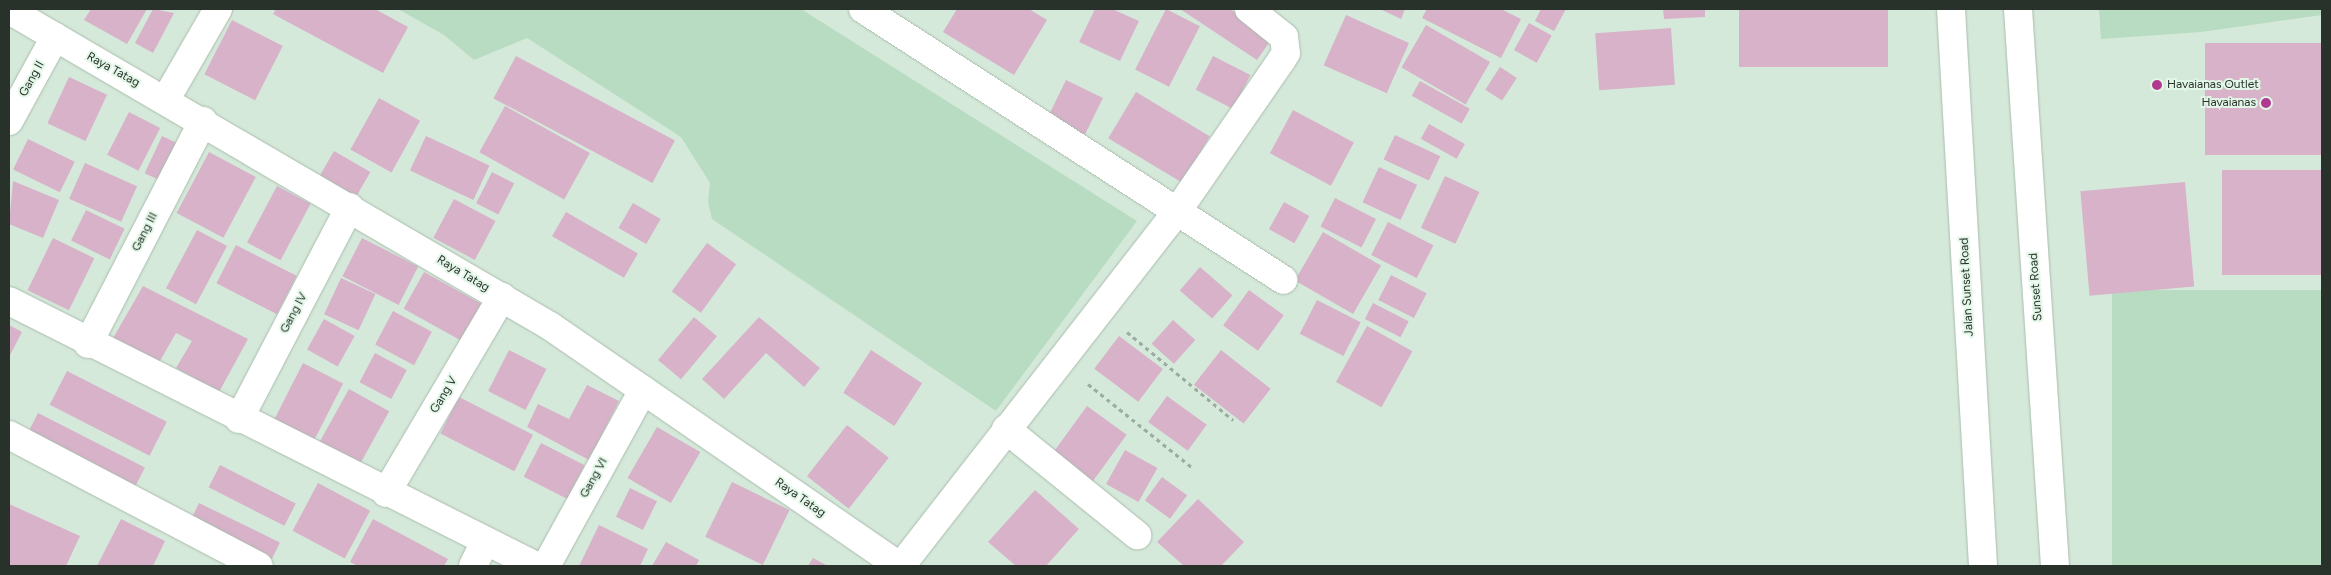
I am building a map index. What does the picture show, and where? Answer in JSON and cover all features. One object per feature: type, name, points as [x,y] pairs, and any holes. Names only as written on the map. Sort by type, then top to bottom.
[{"type":"main road","points":[[166,99],[218,9]]},
{"type":"main road","points":[[863,9],[1176,213],[1283,280]]},
{"type":"main road","points":[[900,566],[1176,213],[1286,53],[1280,31],[1249,9]]},
{"type":"main road","name":"Jalan Sunset Road","points":[[1951,9],[1983,566]]},
{"type":"main road","name":"Sunset Road","points":[[2018,9],[2055,566]]},
{"type":"main road","name":"Raya Tatag","points":[[9,10],[166,99],[502,297],[900,566]]},
{"type":"main road","name":"Gang II","points":[[9,121],[54,37]]},
{"type":"main road","name":"Gang III","points":[[88,344],[203,121]]},
{"type":"main road","name":"Gang IV","points":[[239,419],[350,207]]},
{"type":"main road","name":"Gang V","points":[[386,492],[502,297]]},
{"type":"main road","points":[[9,301],[88,344],[536,566]]},
{"type":"main road","name":"Gang VI","points":[[546,566],[642,390]]},
{"type":"main road","points":[[1006,429],[1137,535]]},
{"type":"main road","points":[[9,435],[259,566]]},
{"type":"main road","points":[[473,566],[485,541]]},
{"type":"path","points":[[1100,309],[1234,420]]},
{"type":"path","points":[[1060,362],[1193,468]]},
{"type":"green space","points":[[398,9],[801,9],[1137,221],[996,411],[712,219],[708,202],[710,183],[681,137],[527,38],[474,60],[444,35]]},
{"type":"green space","points":[[2099,9],[2322,9],[2322,15],[2201,32],[2101,39]]},
{"type":"green space","points":[[2112,290],[2322,290],[2322,566],[2112,566]]},
{"type":"building","points":[[91,9],[147,9],[127,44],[84,20]]},
{"type":"building","points":[[153,9],[174,13],[153,53],[135,43]]},
{"type":"building","points":[[276,9],[375,9],[408,27],[383,73],[273,14]]},
{"type":"building","points":[[957,9],[1029,9],[1047,20],[1014,75],[943,32]]},
{"type":"building","points":[[1095,9],[1112,9],[1139,21],[1120,61],[1079,42]]},
{"type":"building","points":[[1166,9],[1200,26],[1169,87],[1135,70]]},
{"type":"building","points":[[1180,9],[1230,9],[1273,37],[1257,60]]},
{"type":"building","points":[[1380,9],[1405,9],[1401,19]]},
{"type":"building","points":[[1427,9],[1501,9],[1521,19],[1501,58],[1422,18]]},
{"type":"building","points":[[1541,9],[1566,9],[1554,31],[1535,21]]},
{"type":"building","points":[[1663,9],[1705,9],[1705,17],[1664,19]]},
{"type":"building","points":[[1739,9],[1888,9],[1888,67],[1739,67]]},
{"type":"building","points":[[1346,15],[1409,43],[1387,93],[1324,65]]},
{"type":"building","points":[[232,20],[283,46],[255,100],[204,74]]},
{"type":"building","points":[[1529,23],[1552,36],[1537,63],[1514,50]]},
{"type":"building","points":[[1426,25],[1490,62],[1466,104],[1402,67]]},
{"type":"building","points":[[1671,28],[1675,85],[1599,90],[1595,33]]},
{"type":"building","name":"Havaianas","points":[[2205,43],[2322,43],[2322,155],[2205,155]]},
{"type":"building","points":[[516,56],[675,141],[652,183],[493,98]]},
{"type":"building","points":[[1213,56],[1250,75],[1233,109],[1196,90]]},
{"type":"building","points":[[1500,67],[1517,78],[1502,101],[1485,90]]},
{"type":"building","points":[[69,77],[107,95],[86,141],[47,123]]},
{"type":"building","points":[[1066,80],[1103,98],[1080,144],[1044,126]]},
{"type":"building","points":[[1420,81],[1470,109],[1462,124],[1412,96]]},
{"type":"building","points":[[1136,92],[1210,136],[1182,183],[1108,138]]},
{"type":"building","points":[[379,98],[420,121],[392,172],[350,150]]},
{"type":"building","points":[[505,106],[590,153],[564,199],[479,152]]},
{"type":"building","points":[[1293,110],[1354,142],[1331,186],[1270,153]]},
{"type":"building","points":[[129,112],[160,128],[138,171],[107,155]]},
{"type":"building","points":[[1429,124],[1465,144],[1457,159],[1421,139]]},
{"type":"building","points":[[1395,135],[1440,156],[1429,181],[1384,159]]},
{"type":"building","points":[[162,136],[179,144],[162,181],[145,173]]},
{"type":"building","points":[[426,136],[489,166],[473,200],[410,170]]},
{"type":"building","points":[[28,139],[75,162],[60,192],[13,170]]},
{"type":"building","points":[[334,151],[370,172],[352,203],[316,182]]},
{"type":"building","points":[[209,152],[256,177],[223,238],[177,213]]},
{"type":"building","points":[[85,163],[137,186],[121,222],[69,199]]},
{"type":"building","points":[[1379,167],[1417,185],[1401,220],[1363,202]]},
{"type":"building","points":[[2222,170],[2322,170],[2322,275],[2222,275]]},
{"type":"building","points":[[492,172],[514,183],[498,215],[476,203]]},
{"type":"building","points":[[1445,176],[1479,192],[1455,244],[1421,228]]},
{"type":"building","points":[[13,181],[59,200],[43,238],[9,224]]},
{"type":"building","points":[[2185,182],[2194,287],[2090,296],[2080,191]]},
{"type":"building","points":[[277,186],[311,204],[281,260],[247,243]]},
{"type":"building","points":[[1335,198],[1376,219],[1361,247],[1320,227]]},
{"type":"building","points":[[454,199],[495,221],[475,260],[433,238]]},
{"type":"building","points":[[1284,202],[1309,216],[1294,243],[1269,229]]},
{"type":"building","points":[[633,203],[661,219],[646,244],[618,228]]},
{"type":"building","points":[[86,210],[125,229],[110,259],[71,241]]},
{"type":"building","points":[[566,212],[638,254],[624,278],[552,236]]},
{"type":"building","points":[[1388,222],[1433,245],[1417,278],[1371,255]]},
{"type":"building","points":[[197,230],[227,246],[196,304],[166,288]]},
{"type":"building","points":[[1323,232],[1381,266],[1353,314],[1295,280]]},
{"type":"building","points":[[53,238],[94,258],[69,310],[28,290]]},
{"type":"building","points":[[362,238],[418,267],[399,305],[342,276]]},
{"type":"building","points":[[707,243],[736,264],[701,313],[672,292]]},
{"type":"building","points":[[236,245],[297,276],[277,314],[216,283]]},
{"type":"building","points":[[1200,267],[1232,295],[1212,319],[1180,290]]},
{"type":"building","points":[[424,272],[482,304],[461,341],[404,309]]},
{"type":"building","points":[[1391,275],[1427,293],[1414,318],[1378,300]]},
{"type":"building","points":[[341,278],[375,294],[359,330],[324,314]]},
{"type":"building","points":[[143,286],[248,339],[219,392],[176,368],[192,341],[176,333],[157,366],[112,340]]},
{"type":"building","points":[[1249,290],[1284,315],[1258,351],[1223,326]]},
{"type":"building","points":[[1317,300],[1361,322],[1343,356],[1300,334]]},
{"type":"building","points":[[1373,303],[1409,321],[1400,337],[1365,319]]},
{"type":"building","points":[[393,311],[432,332],[414,365],[375,345]]},
{"type":"building","points":[[694,317],[717,336],[681,379],[658,360]]},
{"type":"building","points":[[759,317],[820,368],[804,387],[766,353],[724,399],[702,379]]},
{"type":"building","points":[[324,319],[355,336],[338,367],[307,350]]},
{"type":"building","points":[[1173,320],[1195,340],[1174,364],[1152,344]]},
{"type":"building","points":[[9,325],[22,332],[9,357]]},
{"type":"building","points":[[1367,326],[1412,351],[1381,407],[1336,382]]},
{"type":"building","points":[[1119,336],[1163,369],[1138,402],[1094,369]]},
{"type":"building","points":[[509,350],[546,369],[526,410],[488,391]]},
{"type":"building","points":[[871,350],[922,383],[894,426],[843,393]]},
{"type":"building","points":[[1221,350],[1271,389],[1244,423],[1194,385]]},
{"type":"building","points":[[375,353],[407,370],[391,399],[360,382]]},
{"type":"building","points":[[303,363],[343,383],[310,448],[270,427]]},
{"type":"building","points":[[67,371],[167,422],[150,456],[50,405]]},
{"type":"building","points":[[587,385],[619,401],[589,460],[527,427],[538,404],[569,419]]},
{"type":"building","points":[[349,389],[389,411],[360,465],[319,442]]},
{"type":"building","points":[[1167,396],[1207,425],[1188,451],[1148,422]]},
{"type":"building","points":[[459,397],[533,435],[514,471],[440,434]]},
{"type":"building","points":[[1087,406],[1127,435],[1091,483],[1052,455]]},
{"type":"building","points":[[38,413],[145,467],[132,492],[25,438]]},
{"type":"building","points":[[847,425],[889,458],[849,509],[807,476]]},
{"type":"building","points":[[657,427],[700,452],[671,503],[628,478]]},
{"type":"building","points":[[541,443],[585,465],[567,499],[524,477]]},
{"type":"building","points":[[1125,450],[1157,468],[1138,502],[1106,484]]},
{"type":"building","points":[[220,465],[296,504],[284,526],[209,487]]},
{"type":"building","points":[[1162,477],[1187,495],[1170,519],[1145,500]]},
{"type":"building","points":[[732,482],[790,510],[763,565],[705,537]]},
{"type":"building","points":[[318,483],[370,511],[345,558],[293,531]]},
{"type":"building","points":[[630,488],[657,501],[643,530],[616,517]]},
{"type":"building","points":[[1035,490],[1079,529],[1046,566],[1016,566],[988,542]]},
{"type":"building","points":[[1198,499],[1244,542],[1221,566],[1184,566],[1157,542]]},
{"type":"building","points":[[199,503],[280,542],[270,562],[189,523]]},
{"type":"building","points":[[9,504],[80,536],[66,566],[9,566]]},
{"type":"building","points":[[121,519],[165,541],[153,566],[97,566]]},
{"type":"building","points":[[373,519],[448,559],[444,566],[358,566],[350,562]]},
{"type":"building","points":[[599,525],[648,549],[640,566],[579,566]]},
{"type":"building","points":[[666,542],[699,560],[696,566],[652,566]]},
{"type":"building","points":[[813,558],[828,566],[808,566]]},
{"type":"place","name":"Havaianas Outlet","points":[[2157,85]]},
{"type":"place","name":"Havaianas","points":[[2266,103]]}]
